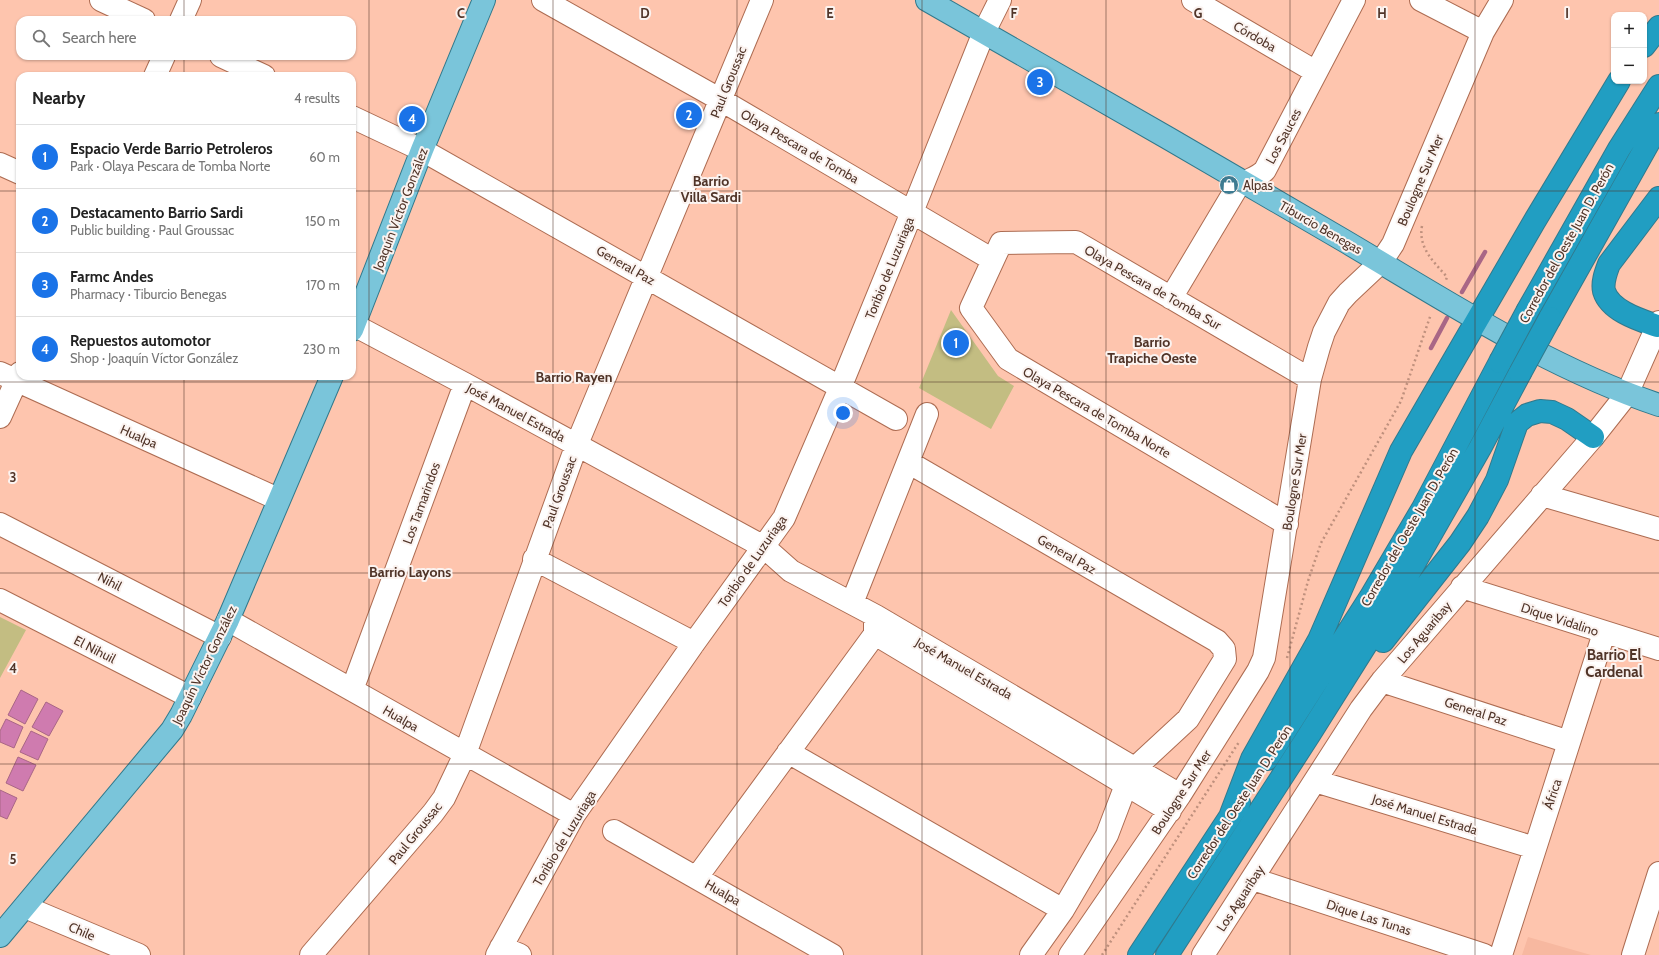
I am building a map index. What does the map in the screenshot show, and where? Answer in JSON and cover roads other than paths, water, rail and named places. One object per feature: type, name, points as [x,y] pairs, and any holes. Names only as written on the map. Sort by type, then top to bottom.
[{"type":"highway","points":[[1647,42],[1659,27]]},
{"type":"highway","points":[[1231,814],[1252,759],[1319,640],[1401,451],[1477,319],[1617,84]]},
{"type":"highway","name":"Corredor del Oeste Juan D. Perón","points":[[1139,955],[1301,708],[1370,598],[1423,508],[1528,310],[1619,149],[1659,86]]},
{"type":"highway","name":"Corredor del Oeste Juan D. Perón","points":[[1167,955],[1309,735],[1387,610],[1480,448],[1550,318],[1659,124]]},
{"type":"highway","points":[[1658,324],[1634,318],[1614,305],[1604,291],[1605,277],[1610,264],[1659,198]]},
{"type":"highway","points":[[1309,735],[1460,543],[1478,516],[1497,480],[1518,423],[1527,415],[1533,413],[1540,411],[1552,412],[1567,419],[1593,437]]},
{"type":"main road","name":"Joaquín Víctor González","points":[[356,318],[422,150],[484,0]]},
{"type":"main road","name":"Tiburcio Benegas","points":[[927,0],[1244,182],[1477,319],[1551,360],[1627,394],[1659,405]]},
{"type":"main road","name":"Joaquín Víctor González","points":[[0,936],[172,730],[224,629],[278,499],[330,380]]},
{"type":"street","points":[[101,0],[135,16]]},
{"type":"street","points":[[183,16],[190,0]]},
{"type":"street","name":"Olaya Pescara de Tomba","points":[[543,0],[721,100],[993,260]]},
{"type":"street","name":"Paul Groussac","points":[[311,955],[433,813],[444,798],[465,754],[534,559],[577,444],[762,0]]},
{"type":"street","name":"Toribio de Luzuriaga","points":[[506,952],[574,815],[694,643],[784,518],[840,388],[984,32],[1000,0]]},
{"type":"street","name":"Córdoba","points":[[1193,0],[1316,72]]},
{"type":"street","name":"Los Sauces","points":[[1171,298],[1229,198],[1244,182],[1258,176],[1265,170],[1354,0]]},
{"type":"street","points":[[1421,0],[1483,32]]},
{"type":"street","name":"Boulogne Sur Mer","points":[[1070,955],[1175,803],[1258,671],[1264,658],[1310,379],[1324,332],[1339,304],[1348,293],[1381,262],[1393,244],[1483,32],[1502,0]]},
{"type":"street","points":[[157,72],[162,60]]},
{"type":"street","points":[[230,60],[255,72]]},
{"type":"street","name":"General Paz","points":[[356,119],[422,150],[896,420]]},
{"type":"street","points":[[0,164],[16,171]]},
{"type":"street","name":"Olaya Pescara de Tomba Sur","points":[[993,260],[1001,243],[1076,242],[1310,379]]},
{"type":"street","name":"Olaya Pescara de Tomba Norte","points":[[993,260],[971,308],[1008,360],[1287,524]]},
{"type":"street","name":"Los Aguaribay","points":[[1203,955],[1361,709],[1382,681],[1593,437],[1627,394],[1658,324]]},
{"type":"street","name":"José Manuel Estrada","points":[[356,328],[577,444],[764,547],[791,570],[852,603],[875,625],[1175,803]]},
{"type":"street","points":[[0,417],[12,376]]},
{"type":"street","name":"Hualpa","points":[[21,380],[278,499]]},
{"type":"street","name":"Los Tamarindos","points":[[352,690],[465,384]]},
{"type":"street","points":[[852,603],[927,414]]},
{"type":"street","name":"General Paz","points":[[908,462],[1217,641],[1224,649],[1225,659],[1188,719],[1130,777]]},
{"type":"street","points":[[1542,496],[1659,529]]},
{"type":"street","name":"Nihil","points":[[0,524],[224,629]]},
{"type":"street","points":[[534,559],[694,643]]},
{"type":"street","name":"Dique Vidalino","points":[[1462,588],[1659,649]]},
{"type":"street","name":"El Nihuil","points":[[0,600],[190,697]]},
{"type":"street","points":[[697,877],[788,752],[875,625]]},
{"type":"street","name":"Hualpa","points":[[224,629],[352,690],[574,815]]},
{"type":"street","name":"África","points":[[1501,955],[1604,633]]},
{"type":"street","name":"General Paz","points":[[1382,681],[1569,742]]},
{"type":"street","points":[[788,752],[1063,910]]},
{"type":"street","points":[[1030,955],[1063,910],[1107,835],[1130,777]]},
{"type":"street","name":"José Manuel Estrada","points":[[1315,780],[1535,848]]},
{"type":"street","name":"Hualpa","points":[[614,831],[832,955]]},
{"type":"street","points":[[1633,955],[1659,872]]},
{"type":"street","name":"Dique Las Tunas","points":[[1253,879],[1484,955]]},
{"type":"street","name":"Chile","points":[[25,907],[139,955]]},
{"type":"waterway","points":[[1462,292],[1485,252]]},
{"type":"waterway","points":[[1431,348],[1447,318]]},
{"type":"place","name":"Farmc Andes","points":[[1040,82]]},
{"type":"place","name":"Destacamento Barrio Sardi","points":[[689,115]]},
{"type":"place","name":"Repuestos automotor","points":[[412,119]]},
{"type":"place","name":"Alpas","points":[[1229,185]]},
{"type":"place","name":"Espacio Verde Barrio Petroleros","points":[[956,343]]},
{"type":"district","name":"Barrio Villa Sardi","points":[[711,190]]},
{"type":"district","name":"Barrio Trapiche Oeste","points":[[1152,350]]},
{"type":"district","name":"Barrio Rayen","points":[[574,377]]},
{"type":"district","name":"Barrio Layons","points":[[410,572]]},
{"type":"district","name":"Barrio El Cardenal","points":[[1614,664]]}]
